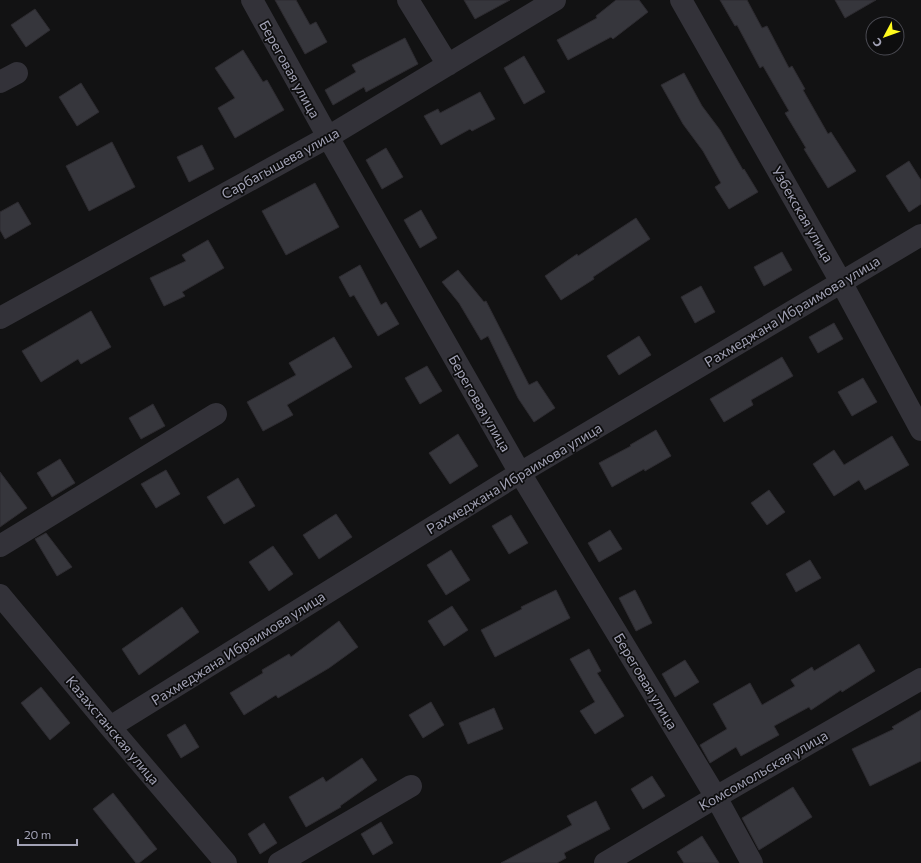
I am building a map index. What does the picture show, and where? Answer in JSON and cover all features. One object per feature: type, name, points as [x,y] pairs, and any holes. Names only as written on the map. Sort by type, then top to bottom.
[{"type":"street","name":"Береговая улица","points":[[252,0],[328,137],[520,473],[716,797],[752,863]]},
{"type":"street","points":[[408,0],[448,65]]},
{"type":"street","name":"Сарбагышева улица","points":[[0,318],[328,137],[555,0]]},
{"type":"street","name":"Узбекская улица","points":[[681,0],[842,282],[921,430]]},
{"type":"street","name":"Рахмеджана Ибраимова улица","points":[[110,727],[520,473],[921,235]]},
{"type":"street","points":[[0,546],[216,414]]},
{"type":"street","name":"Казахстанская улица","points":[[0,596],[226,863]]},
{"type":"street","name":"Комсомольская улица","points":[[605,863],[921,679]]},
{"type":"street","points":[[279,863],[411,786]]},
{"type":"building","points":[[275,0],[296,0],[310,25],[316,22],[327,42],[305,54]]},
{"type":"building","points":[[464,0],[510,0],[475,19]]},
{"type":"building","points":[[616,0],[639,0],[648,12],[613,39],[611,37],[568,60],[557,40],[597,18],[596,16]]},
{"type":"building","points":[[720,0],[747,0],[762,28],[767,26],[789,68],[792,66],[805,89],[803,90],[828,134],[831,132],[856,171],[828,188],[804,149],[806,148],[785,113],[789,111],[763,66],[760,68],[737,25],[735,26]]},
{"type":"building","points":[[835,0],[876,0],[845,18]]},
{"type":"building","points":[[35,9],[50,30],[26,47],[11,25]]},
{"type":"building","points":[[405,38],[418,64],[366,92],[364,87],[333,105],[325,90],[356,72],[352,65]]},
{"type":"building","points":[[243,50],[263,82],[267,80],[284,110],[235,138],[218,108],[235,98],[215,68]]},
{"type":"building","points":[[524,56],[545,92],[524,104],[504,68]]},
{"type":"building","points":[[684,73],[702,106],[720,130],[743,170],[744,169],[758,192],[729,209],[715,187],[721,183],[703,151],[683,124],[661,85]]},
{"type":"building","points":[[81,83],[99,112],[77,126],[59,97]]},
{"type":"building","points":[[480,92],[495,119],[472,131],[470,129],[441,145],[424,116],[438,109],[440,113]]},
{"type":"building","points":[[112,142],[135,187],[89,211],[66,166]]},
{"type":"building","points":[[202,145],[214,169],[189,182],[177,157]]},
{"type":"building","points":[[386,148],[403,177],[382,189],[366,160]]},
{"type":"building","points":[[909,161],[921,180],[921,204],[909,212],[886,176]]},
{"type":"building","points":[[315,183],[339,227],[286,255],[262,211]]},
{"type":"building","points":[[18,202],[31,224],[5,239],[0,230],[0,212]]},
{"type":"building","points":[[421,210],[437,238],[420,248],[404,220]]},
{"type":"building","points":[[636,218],[650,239],[593,277],[594,279],[561,300],[545,276],[577,254],[578,256]]},
{"type":"building","points":[[208,240],[224,268],[182,292],[185,296],[164,306],[150,278],[186,261],[182,255]]},
{"type":"building","points":[[782,252],[792,270],[764,286],[754,267]]},
{"type":"building","points":[[360,265],[381,305],[386,302],[399,324],[378,336],[354,295],[350,297],[339,277]]},
{"type":"building","points":[[458,270],[484,302],[486,301],[529,385],[537,381],[555,408],[534,422],[518,398],[488,336],[481,340],[459,303],[442,282]]},
{"type":"building","points":[[701,286],[715,312],[695,323],[681,297]]},
{"type":"building","points":[[91,311],[111,347],[81,364],[78,359],[41,382],[22,351]]},
{"type":"building","points":[[834,323],[843,339],[818,353],[809,337]]},
{"type":"building","points":[[639,336],[651,355],[619,375],[607,356]]},
{"type":"building","points":[[334,337],[352,367],[287,405],[293,415],[263,431],[247,402],[296,375],[289,363]]},
{"type":"building","points":[[782,357],[793,376],[751,400],[753,405],[724,422],[710,399]]},
{"type":"building","points":[[427,366],[442,391],[420,404],[405,378]]},
{"type":"building","points":[[863,378],[877,402],[852,416],[838,392]]},
{"type":"building","points":[[153,404],[165,426],[141,439],[129,418]]},
{"type":"building","points":[[656,430],[671,456],[612,487],[599,463],[631,446],[630,445]]},
{"type":"building","points":[[458,434],[478,466],[450,484],[429,453]]},
{"type":"building","points":[[892,436],[909,465],[865,490],[859,480],[834,496],[813,464],[834,450],[844,465]]},
{"type":"building","points":[[60,459],[75,483],[52,497],[37,473]]},
{"type":"building","points":[[166,470],[180,494],[156,508],[141,484]]},
{"type":"building","points":[[0,472],[27,508],[0,527]]},
{"type":"building","points":[[238,478],[255,506],[224,524],[207,497]]},
{"type":"building","points":[[769,490],[785,512],[767,525],[751,503]]},
{"type":"building","points":[[336,514],[352,537],[319,559],[303,535]]},
{"type":"building","points":[[511,515],[528,543],[509,554],[492,526]]},
{"type":"building","points":[[610,530],[622,549],[599,562],[588,543]]},
{"type":"building","points":[[46,533],[72,567],[57,576],[35,539]]},
{"type":"building","points":[[273,546],[293,574],[269,591],[249,562]]},
{"type":"building","points":[[451,550],[470,580],[446,595],[427,565]]},
{"type":"building","points":[[810,560],[821,578],[796,592],[786,574]]},
{"type":"building","points":[[556,590],[570,618],[495,657],[481,630],[522,609],[521,607]]},
{"type":"building","points":[[635,590],[652,623],[636,631],[619,598]]},
{"type":"building","points":[[452,606],[468,630],[444,646],[428,621]]},
{"type":"building","points":[[182,607],[199,632],[139,675],[122,649]]},
{"type":"building","points":[[339,621],[358,647],[329,668],[278,698],[276,695],[244,715],[230,693],[263,673],[262,670],[289,654],[291,657]]},
{"type":"building","points":[[859,644],[875,671],[842,692],[841,690],[811,710],[809,707],[774,726],[779,735],[741,756],[736,747],[710,763],[700,745],[727,729],[713,704],[750,683],[762,705],[795,686],[791,680],[812,667],[814,671]]},
{"type":"building","points":[[589,649],[601,671],[597,673],[624,716],[595,734],[580,711],[595,702],[570,659]]},
{"type":"building","points":[[685,660],[699,682],[675,697],[662,674]]},
{"type":"building","points":[[41,687],[70,723],[50,740],[21,703]]},
{"type":"building","points":[[431,702],[444,725],[423,738],[409,715]]},
{"type":"building","points":[[494,708],[503,729],[468,744],[459,723]]},
{"type":"building","points":[[921,710],[921,761],[870,786],[852,749],[894,729],[892,727]]},
{"type":"building","points":[[185,724],[199,747],[181,758],[167,735]]},
{"type":"building","points":[[362,758],[377,780],[340,806],[341,807],[306,827],[289,797],[323,777],[326,782]]},
{"type":"building","points":[[652,776],[665,796],[643,809],[631,789]]},
{"type":"building","points":[[793,787],[812,817],[759,850],[742,818]]},
{"type":"building","points":[[113,793],[157,849],[139,863],[136,863],[93,809]]},
{"type":"building","points":[[596,801],[610,829],[564,853],[566,858],[557,863],[501,863],[572,825],[567,816]]},
{"type":"building","points":[[381,822],[393,843],[373,855],[361,834]]},
{"type":"building","points":[[264,823],[277,843],[260,854],[248,834]]},
{"type":"building","points":[[702,836],[719,863],[684,863],[677,852]]}]
